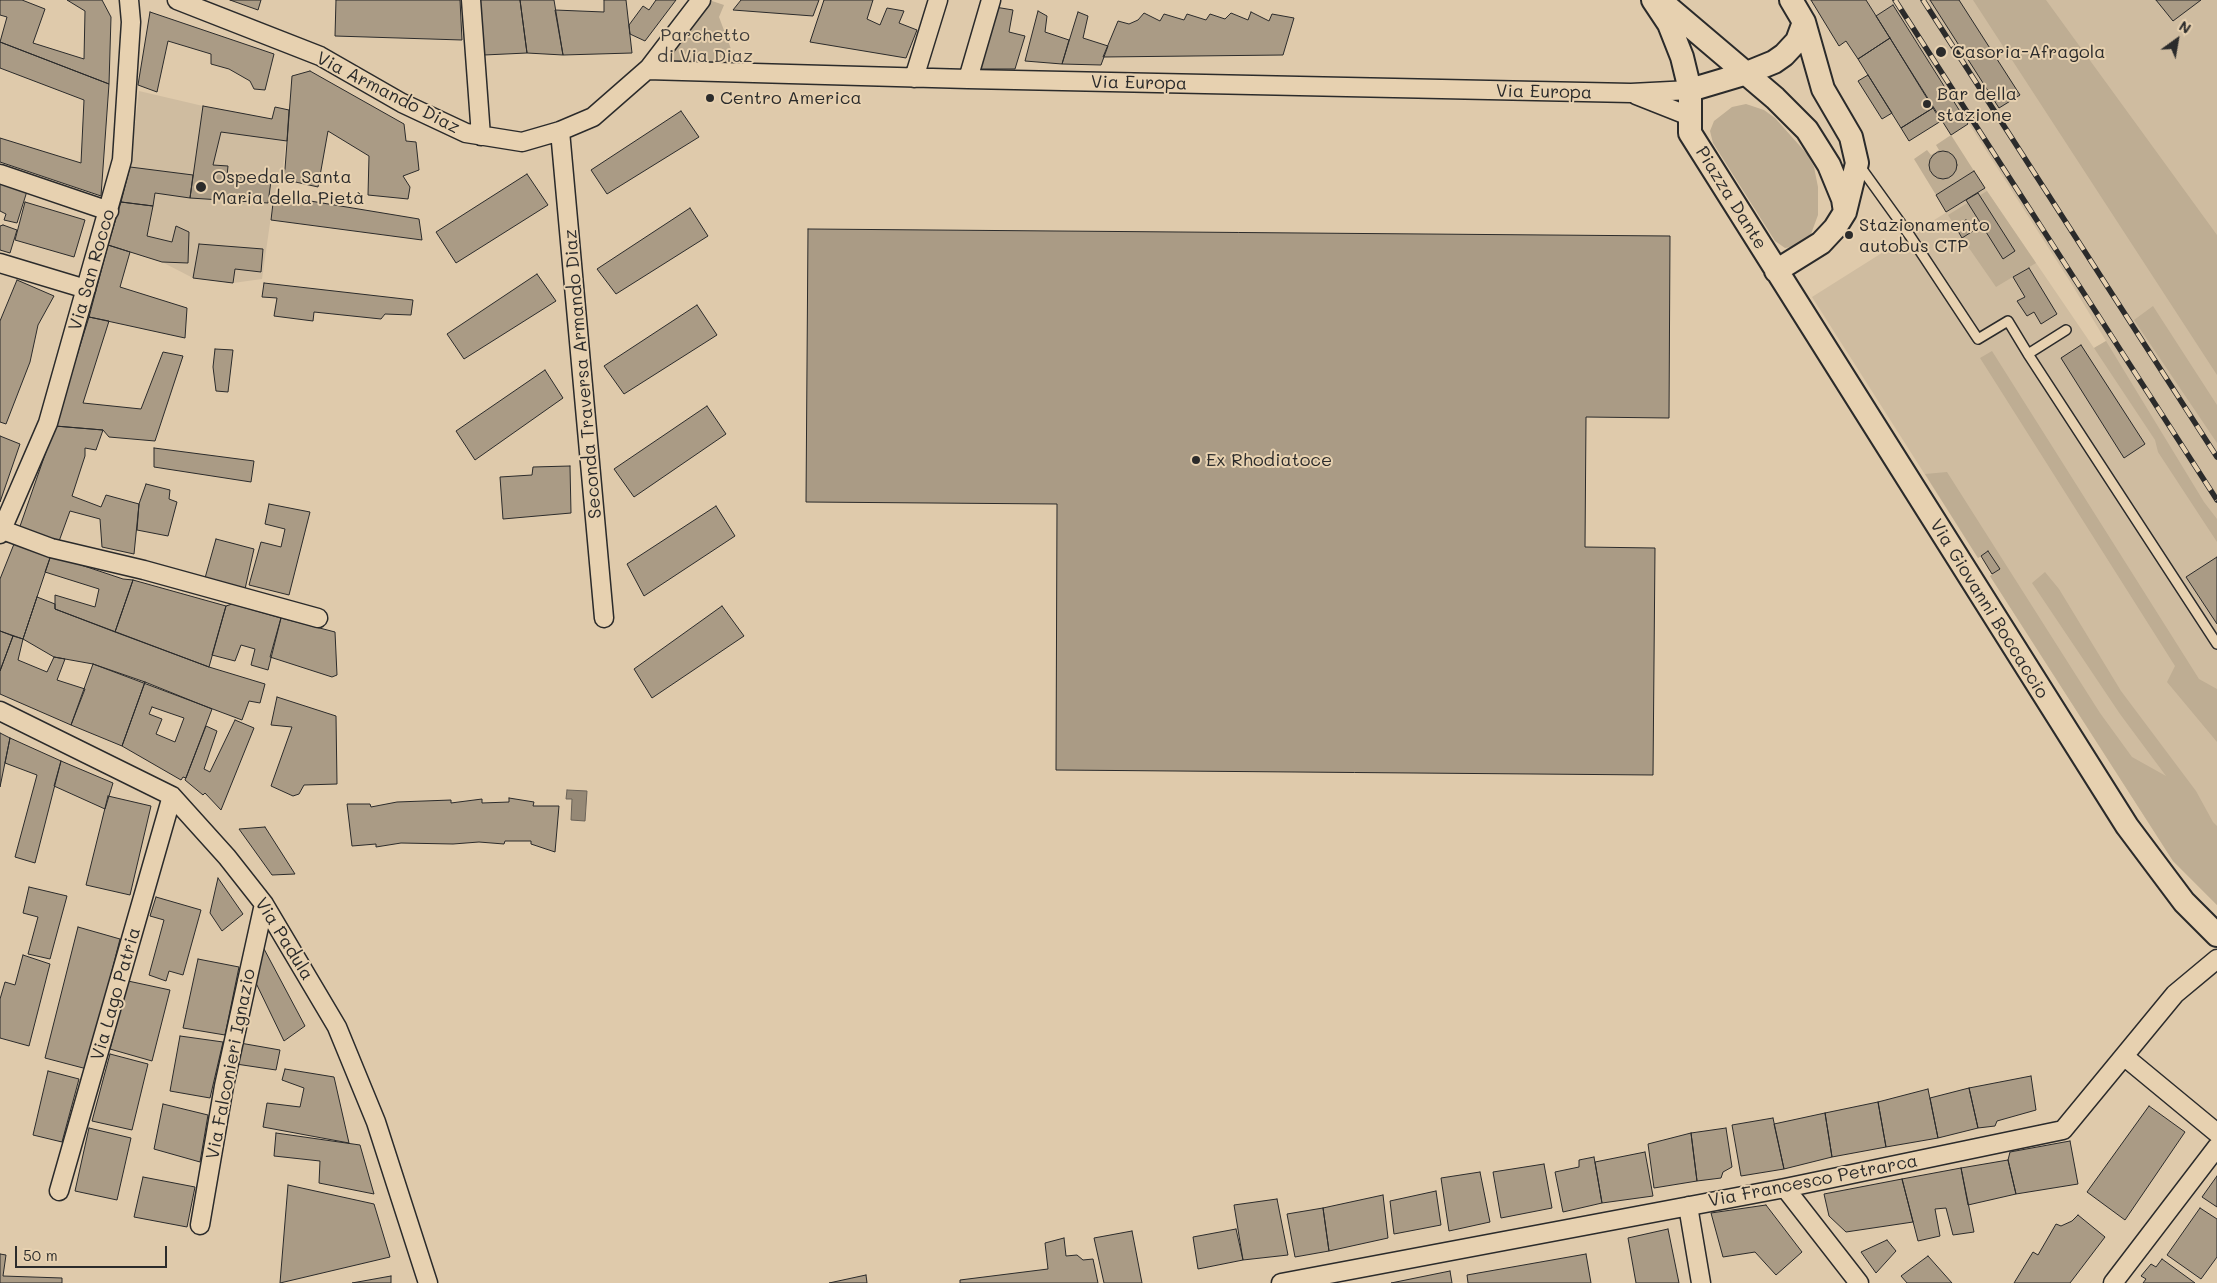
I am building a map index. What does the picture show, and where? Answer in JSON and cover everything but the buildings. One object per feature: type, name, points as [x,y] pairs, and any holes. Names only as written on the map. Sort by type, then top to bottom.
[{"type":"street","name":"Via San Rocco","points":[[0,531],[48,423],[122,160],[131,22],[129,0]]},
{"type":"street","name":"Via Armando Diaz","points":[[178,0],[320,56],[402,103],[466,133],[522,142],[592,117],[648,69],[700,0]]},
{"type":"street","points":[[471,0],[481,136]]},
{"type":"street","points":[[914,78],[938,0]]},
{"type":"street","points":[[968,80],[991,0]]},
{"type":"street","name":"Piazza Dante","points":[[1653,0],[1669,24],[1682,57],[1690,90],[1690,133],[1776,272]]},
{"type":"street","points":[[1660,0],[1747,73],[1807,130],[1828,165],[1843,200],[1845,212]]},
{"type":"street","points":[[1776,272],[1821,243],[1835,228],[1845,212],[1857,163],[1851,137],[1823,89],[1804,22],[1791,0]]},
{"type":"street","points":[[1690,90],[1747,73],[1784,55],[1797,41],[1804,22]]},
{"type":"street","name":"Via Europa","points":[[648,69],[968,80],[1631,93],[1690,90]]},
{"type":"street","name":"Via Europa","points":[[1631,93],[1689,116]]},
{"type":"street","name":"Seconda Traversa Armando Diaz","points":[[560,130],[604,618]]},
{"type":"street","points":[[0,174],[109,211]]},
{"type":"street","points":[[0,262],[86,289]]},
{"type":"street","name":"Via Giovanni Boccaccio","points":[[1776,272],[2126,826],[2184,902],[2217,935]]},
{"type":"street","points":[[0,531],[51,548],[144,570],[318,618]]},
{"type":"street","name":"Via Padula","points":[[0,711],[172,796],[227,857],[264,904],[337,1027],[376,1122],[428,1283]]},
{"type":"street","name":"Via Lago Patria","points":[[59,1191],[172,796]]},
{"type":"street","name":"Via Falconieri Ignazio","points":[[200,1225],[224,1086],[264,904]]},
{"type":"street","name":"Via Francesco Petrarca","points":[[1281,1283],[1337,1278],[2064,1130],[2175,994],[2217,959]]},
{"type":"street","points":[[2125,1057],[2217,1134]]},
{"type":"street","points":[[2113,1283],[2217,1146]]},
{"type":"street","points":[[1785,1188],[1859,1283]]},
{"type":"street","points":[[1688,1206],[1701,1283]]},
{"type":"lane","points":[[1857,163],[1910,236],[1978,339],[2008,321],[2217,644]]},
{"type":"lane","points":[[2028,354],[2066,330]]},
{"type":"shaded area","points":[[1866,0],[2217,0],[2217,905],[2173,861],[1990,576],[1992,574],[1981,556],[1978,558],[1812,297],[1985,188],[2094,348],[2106,341],[1893,5],[1876,16]]},
{"type":"shaded area","name":"Ospedale Santa Maria della Pietà","points":[[139,91],[271,119],[275,107],[289,110],[282,179],[274,195],[262,279],[233,283],[193,278],[162,262],[108,245],[130,167]]},
{"type":"shaded area","points":[[567,790],[587,791],[585,821],[571,820],[572,799],[566,799]]},
{"type":"green space","name":"Parchetto di Via Diaz","points":[[709,0],[724,5],[719,17],[737,65],[670,65],[667,57]]},
{"type":"green space","points":[[1973,0],[2046,0],[2217,235],[2217,375]]},
{"type":"green space","points":[[1746,104],[1764,110],[1775,118],[1808,155],[1814,167],[1818,187],[1818,215],[1811,234],[1797,246],[1785,248],[1775,241],[1713,143],[1710,131],[1714,121],[1732,107]]},
{"type":"green space","points":[[1951,135],[1974,171],[1936,195],[1914,159],[1927,150],[1931,155],[1939,150],[1936,145]]},
{"type":"green space","points":[[1987,191],[2036,263],[1996,287],[1962,238],[1973,231],[1966,220],[1955,226],[1948,215]]},
{"type":"green space","points":[[2153,306],[2217,405],[2217,443],[2134,320]]},
{"type":"green space","points":[[2106,341],[2204,502],[2217,519],[2217,542],[2158,452],[2155,440],[2094,348]]},
{"type":"green space","points":[[1992,351],[2199,679],[2217,689],[2217,742],[2167,682],[2175,666],[1980,358]]},
{"type":"green space","points":[[1947,472],[2100,713],[2132,757],[2166,776],[2120,714],[2032,583],[2045,572],[2059,589],[2121,691],[2196,791],[2217,826],[2217,905],[2173,861],[1990,576],[2000,569],[1989,551],[1978,558],[1925,474]]},
{"type":"railway","points":[[1895,0],[2217,500]]},
{"type":"railway","points":[[1923,0],[2217,457]]},
{"type":"place","name":"Casoria-Afragola","points":[[1941,52]]},
{"type":"place","name":"Centro America","points":[[710,98]]},
{"type":"place","name":"Bar della stazione","points":[[1927,104]]},
{"type":"place","name":"Ospedale Santa Maria della Pietà","points":[[201,187]]},
{"type":"place","name":"Stazionamento autobus CTP","points":[[1849,235]]},
{"type":"place","name":"Ex Rhodiatoce","points":[[1196,460]]}]
